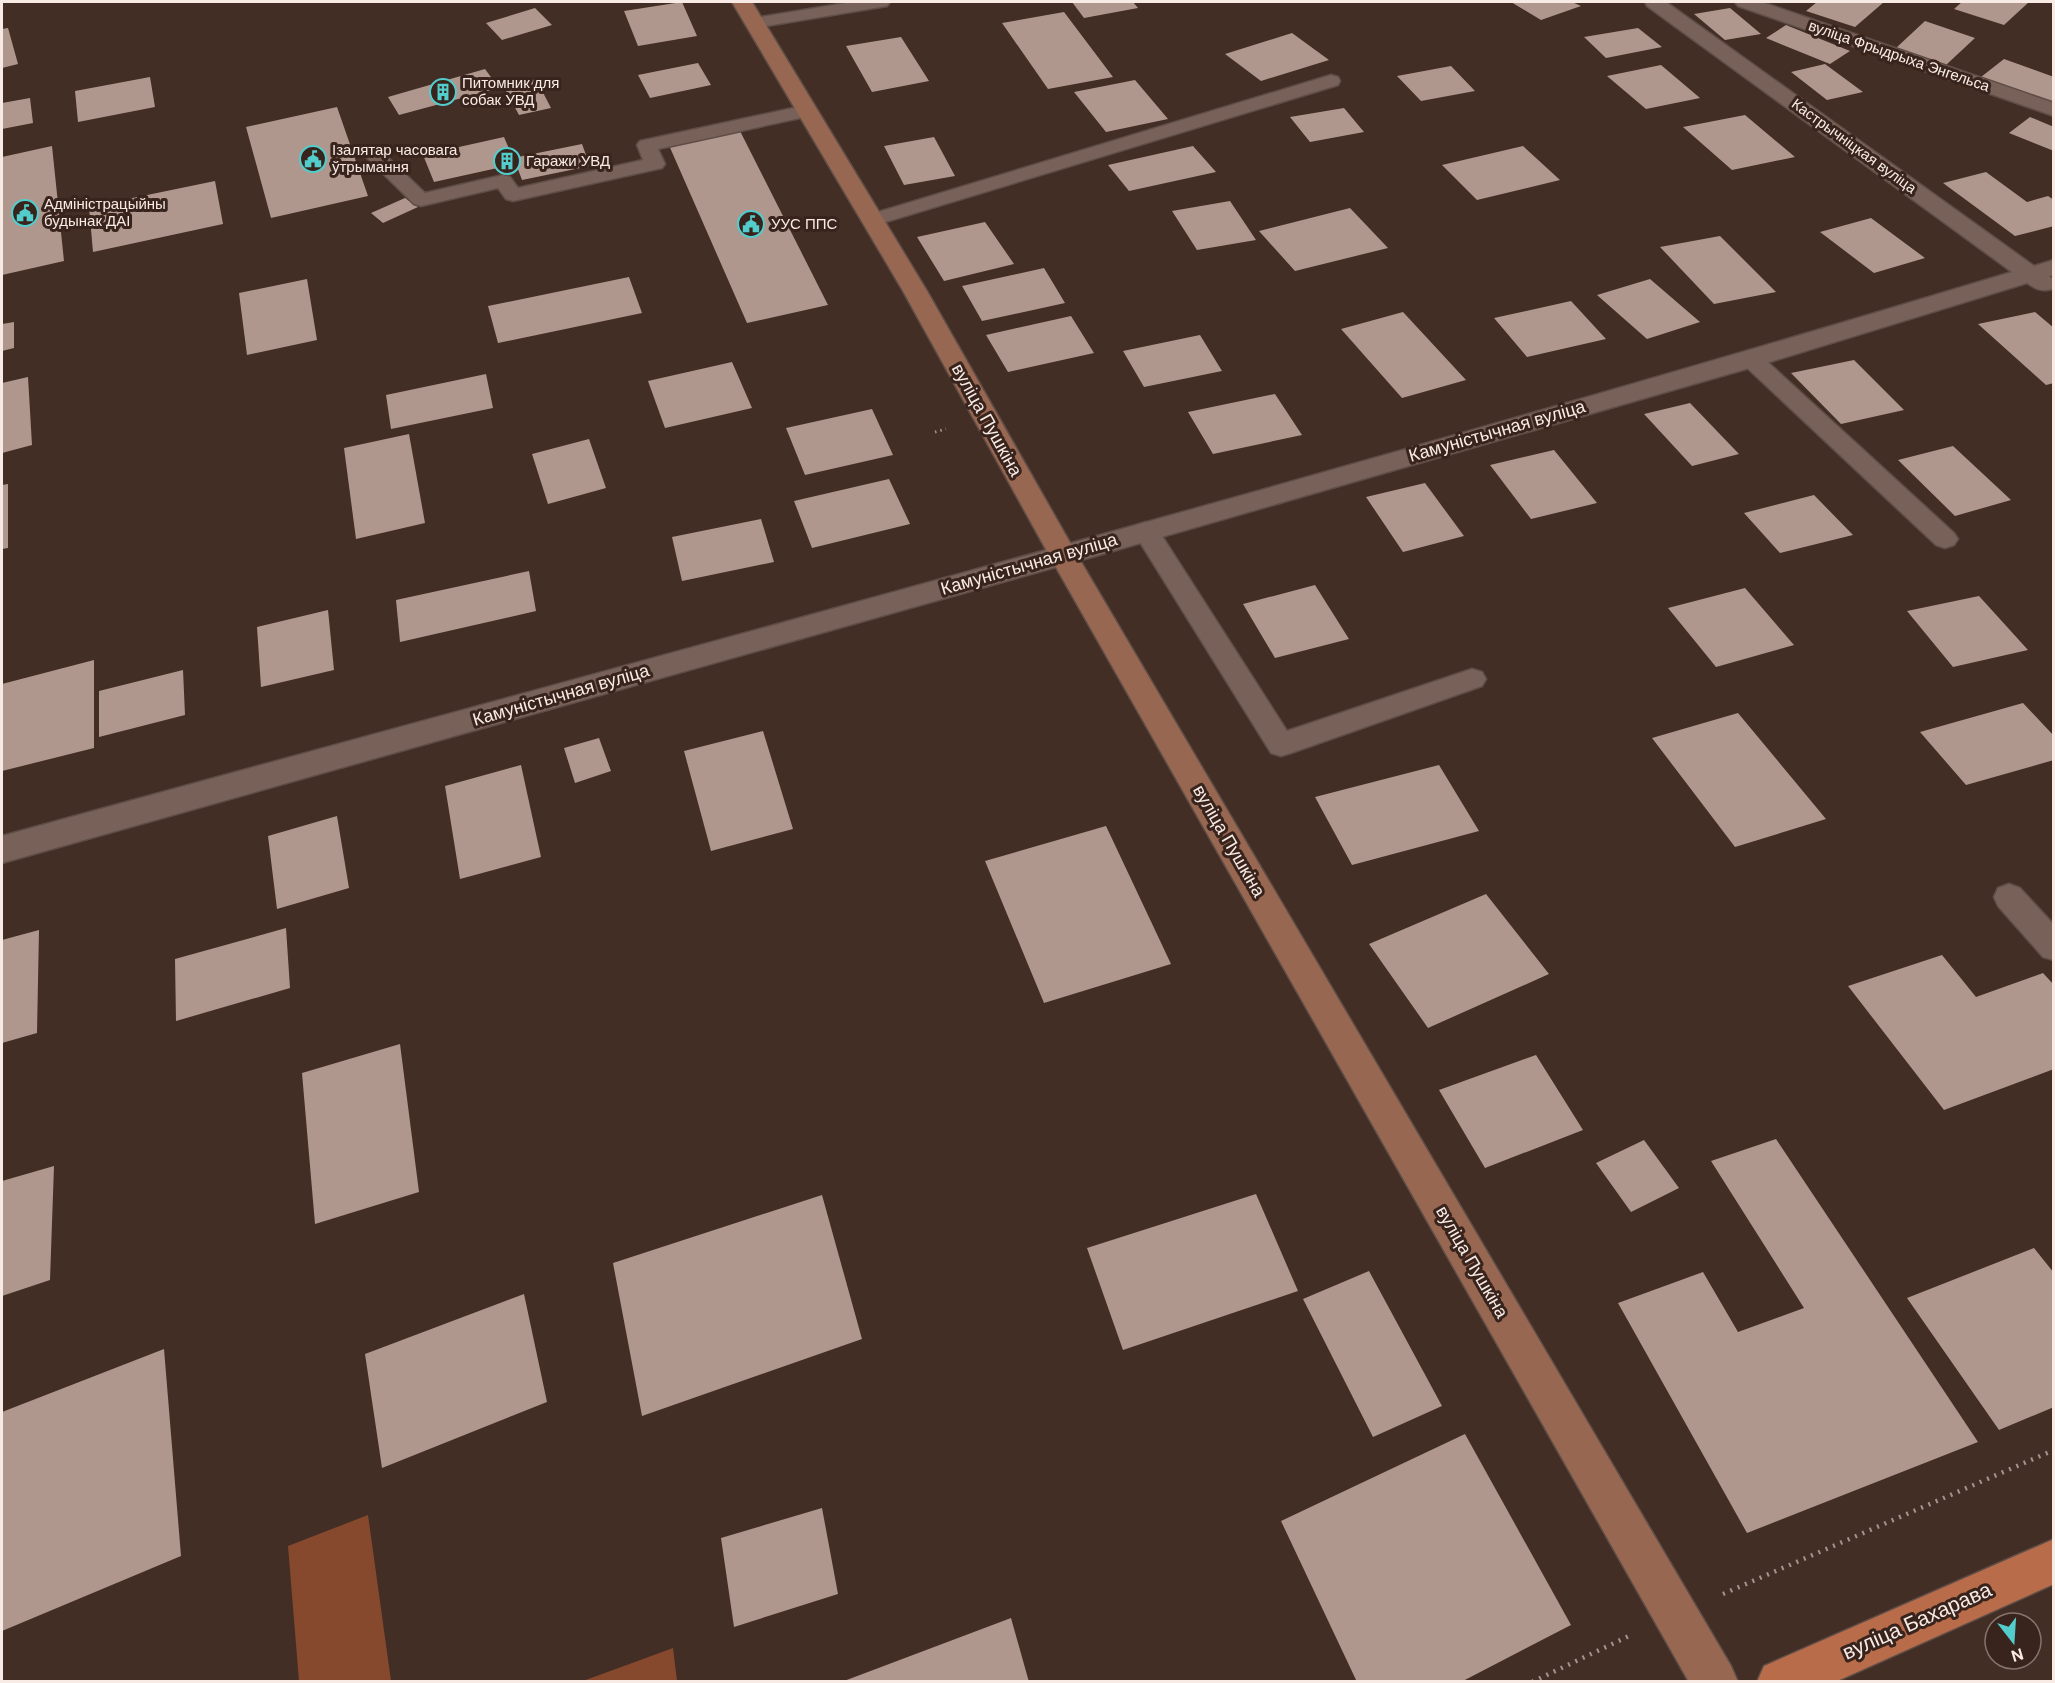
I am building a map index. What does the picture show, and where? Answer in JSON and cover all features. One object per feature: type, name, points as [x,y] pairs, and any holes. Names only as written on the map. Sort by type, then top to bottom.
[{"type":"main road","name":"вуліца Пушкіна","points":[[749,12],[915,291],[1063,555],[1715,1682]]},
{"type":"main road","name":"вуліца Бахарава","points":[[1780,1682],[2054,1561]]},
{"type":"street","name":"Кастрычніцкая вуліца","points":[[1654,2],[2043,271],[2054,291]]},
{"type":"street","name":"вуліца Фрыдрыха Энгельса","points":[[1745,2],[2054,111]]},
{"type":"street","name":"Камуністычная вуліца","points":[[2,850],[1063,555],[1751,359],[2043,271]]},
{"type":"lane","points":[[749,12],[881,2]]},
{"type":"lane","points":[[872,220],[1331,81]]},
{"type":"lane","points":[[371,152],[421,200],[503,181],[513,195],[655,164],[646,145],[807,111]]},
{"type":"lane","points":[[1751,359],[1945,539]]},
{"type":"lane","points":[[1146,531],[1281,745],[1472,679]]},
{"type":"lane","points":[[2009,897],[2054,947]]},
{"type":"path","points":[[1532,1682],[1676,1614],[2054,1450]]},
{"type":"shaded area","points":[[368,1515],[391,1681],[299,1681],[288,1546]]},
{"type":"shaded area","points":[[673,1648],[677,1681],[583,1681]]},
{"type":"building","points":[[682,2],[697,36],[638,46],[624,11]]},
{"type":"building","points":[[1072,2],[1133,2],[1138,8],[1084,18]]},
{"type":"building","points":[[1511,2],[1572,2],[1581,6],[1541,20]]},
{"type":"building","points":[[1817,2],[1884,2],[1855,27],[1806,11]]},
{"type":"building","points":[[1962,2],[2029,2],[2004,25],[1954,9]]},
{"type":"building","points":[[535,8],[552,25],[502,40],[486,23]]},
{"type":"building","points":[[1730,8],[1761,34],[1725,40],[1694,14]]},
{"type":"building","points":[[1064,12],[1113,77],[1048,89],[1002,23]]},
{"type":"building","points":[[1925,21],[1975,38],[1946,65],[1896,48]]},
{"type":"building","points":[[1786,25],[1850,51],[1830,64],[1766,38]]},
{"type":"building","points":[[8,28],[18,64],[2,68],[2,29]]},
{"type":"building","points":[[1638,28],[1662,47],[1606,58],[1584,37]]},
{"type":"building","points":[[1292,33],[1329,60],[1261,81],[1225,54]]},
{"type":"building","points":[[901,37],[929,81],[872,92],[846,46]]},
{"type":"building","points":[[2004,59],[2054,77],[2054,104],[1981,77]]},
{"type":"building","points":[[698,63],[711,85],[650,98],[638,75]]},
{"type":"building","points":[[1825,64],[1863,92],[1827,100],[1791,72]]},
{"type":"building","points":[[1661,65],[1700,98],[1646,109],[1607,76]]},
{"type":"building","points":[[1451,66],[1475,91],[1421,101],[1397,76]]},
{"type":"building","name":"Питомник для собак УВД","points":[[485,69],[499,88],[399,115],[388,97]]},
{"type":"building","points":[[150,77],[155,107],[78,122],[75,91]]},
{"type":"building","points":[[536,79],[551,108],[519,115],[504,87]]},
{"type":"building","points":[[1135,80],[1168,119],[1106,132],[1074,92]]},
{"type":"building","points":[[30,98],[33,123],[2,129],[2,103]]},
{"type":"building","points":[[337,107],[368,196],[271,218],[246,127]]},
{"type":"building","points":[[1344,108],[1364,132],[1310,142],[1290,117]]},
{"type":"building","points":[[1745,115],[1795,157],[1732,170],[1683,127]]},
{"type":"building","points":[[2030,117],[2054,127],[2054,151],[2009,133]]},
{"type":"building","points":[[739,129],[828,305],[747,323],[668,143]]},
{"type":"building","name":"Гаражи УВД","points":[[504,137],[513,158],[582,144],[590,166],[522,180],[516,164],[434,182],[423,155]]},
{"type":"building","points":[[934,137],[955,176],[904,185],[884,146]]},
{"type":"building","points":[[52,146],[64,261],[2,275],[2,157]]},
{"type":"building","points":[[1193,146],[1216,172],[1129,191],[1108,165]]},
{"type":"building","points":[[1523,146],[1560,180],[1477,200],[1442,165]]},
{"type":"building","points":[[1986,172],[2027,202],[2048,196],[2054,200],[2054,226],[2015,236],[1943,183]]},
{"type":"building","points":[[215,181],[223,224],[93,252],[89,207]]},
{"type":"building","points":[[405,198],[418,207],[383,223],[371,213]]},
{"type":"building","points":[[1230,201],[1256,240],[1197,250],[1172,211]]},
{"type":"building","points":[[1350,208],[1388,248],[1295,271],[1259,231]]},
{"type":"building","points":[[1871,218],[1925,258],[1874,273],[1820,232]]},
{"type":"building","points":[[985,222],[1014,264],[944,281],[917,237]]},
{"type":"building","points":[[1720,236],[1776,292],[1714,304],[1660,247]]},
{"type":"building","points":[[1044,268],[1065,303],[982,321],[962,286]]},
{"type":"building","points":[[629,277],[642,313],[498,343],[488,306]]},
{"type":"building","points":[[307,279],[317,340],[247,355],[239,293]]},
{"type":"building","points":[[1650,279],[1700,322],[1647,339],[1597,295]]},
{"type":"building","points":[[1571,301],[1606,339],[1527,357],[1494,318]]},
{"type":"building","points":[[1403,312],[1466,380],[1402,398],[1341,329]]},
{"type":"building","points":[[2035,312],[2054,328],[2054,383],[2046,385],[1978,324]]},
{"type":"building","points":[[1071,316],[1094,353],[1008,372],[986,335]]},
{"type":"building","points":[[14,322],[14,348],[2,351],[2,324]]},
{"type":"building","points":[[1200,335],[1222,371],[1144,387],[1123,351]]},
{"type":"building","points":[[1854,360],[1904,410],[1841,424],[1791,373]]},
{"type":"building","points":[[732,362],[752,408],[665,428],[648,381]]},
{"type":"building","points":[[486,374],[493,408],[391,429],[386,395]]},
{"type":"building","points":[[28,377],[32,445],[2,453],[2,383]]},
{"type":"building","points":[[1275,394],[1302,435],[1213,454],[1188,412]]},
{"type":"building","points":[[1690,403],[1739,454],[1692,466],[1644,414]]},
{"type":"building","points":[[872,409],[893,455],[805,475],[786,428]]},
{"type":"building","points":[[409,434],[425,523],[356,539],[344,448]]},
{"type":"building","points":[[589,439],[606,488],[548,504],[532,454]]},
{"type":"building","points":[[1953,446],[2011,500],[1955,516],[1898,460]]},
{"type":"building","points":[[1554,450],[1597,503],[1531,519],[1490,465]]},
{"type":"building","points":[[889,479],[910,524],[812,548],[794,501]]},
{"type":"building","points":[[1425,483],[1464,536],[1403,552],[1366,497]]},
{"type":"building","points":[[8,484],[8,548],[2,549],[2,485]]},
{"type":"building","points":[[1814,495],[1853,535],[1780,553],[1744,513]]},
{"type":"building","points":[[761,519],[774,562],[682,581],[672,537]]},
{"type":"building","points":[[529,571],[536,611],[400,642],[396,600]]},
{"type":"building","points":[[1315,585],[1349,639],[1275,658],[1243,604]]},
{"type":"building","points":[[1745,588],[1794,645],[1716,667],[1668,608]]},
{"type":"building","points":[[1979,596],[2028,650],[1953,667],[1907,611]]},
{"type":"building","points":[[328,610],[334,670],[261,687],[257,627]]},
{"type":"building","points":[[94,660],[94,748],[2,771],[2,684]]},
{"type":"building","points":[[183,670],[185,715],[99,737],[99,691]]},
{"type":"building","points":[[2023,703],[2054,736],[2054,760],[1966,785],[1920,732]]},
{"type":"building","points":[[1738,713],[1826,819],[1735,847],[1652,738]]},
{"type":"building","points":[[763,731],[793,829],[711,851],[684,751]]},
{"type":"building","points":[[599,738],[611,771],[575,783],[564,748]]},
{"type":"building","points":[[521,765],[541,857],[460,879],[445,786]]},
{"type":"building","points":[[1439,765],[1479,831],[1352,865],[1315,797]]},
{"type":"building","points":[[337,816],[349,888],[277,909],[268,836]]},
{"type":"building","points":[[1106,826],[1171,964],[1044,1003],[985,861]]},
{"type":"building","points":[[1486,894],[1549,974],[1428,1028],[1369,944]]},
{"type":"building","points":[[286,928],[290,988],[176,1021],[175,959]]},
{"type":"building","points":[[39,930],[37,1033],[2,1043],[2,940]]},
{"type":"building","points":[[1942,955],[1976,997],[2043,973],[2054,985],[2054,1069],[1944,1110],[1848,986]]},
{"type":"building","points":[[400,1044],[419,1192],[315,1224],[302,1073]]},
{"type":"building","points":[[1536,1055],[1583,1130],[1485,1168],[1439,1090]]},
{"type":"building","points":[[1776,1139],[1978,1442],[1747,1533],[1618,1303],[1703,1272],[1738,1332],[1804,1308],[1711,1161]]},
{"type":"building","points":[[1644,1140],[1679,1188],[1631,1212],[1596,1163]]},
{"type":"building","points":[[54,1166],[50,1280],[2,1296],[2,1181]]},
{"type":"building","points":[[1256,1194],[1298,1291],[1123,1350],[1087,1248]]},
{"type":"building","points":[[822,1195],[862,1339],[642,1416],[613,1263]]},
{"type":"building","points":[[2034,1248],[2054,1273],[2054,1407],[1999,1430],[1907,1298]]},
{"type":"building","points":[[1369,1271],[1442,1406],[1373,1437],[1303,1299]]},
{"type":"building","points":[[524,1294],[547,1402],[382,1468],[365,1354]]},
{"type":"building","points":[[164,1349],[181,1556],[2,1631],[2,1412]]},
{"type":"building","points":[[1465,1434],[1571,1625],[1461,1682],[1357,1682],[1281,1521]]},
{"type":"building","points":[[822,1508],[838,1594],[734,1627],[721,1538]]},
{"type":"building","points":[[1011,1618],[1029,1682],[844,1682],[844,1681]]},
{"type":"place","name":"Питомник для собак УВД","points":[[443,92]]},
{"type":"place","name":"Ізалятар часовага ўтрымання","points":[[313,159]]},
{"type":"place","name":"Гаражи УВД","points":[[507,161]]},
{"type":"place","name":"Адміністрацыйны будынак ДАІ","points":[[25,213]]},
{"type":"place","name":"УУС ППС","points":[[751,224]]}]
